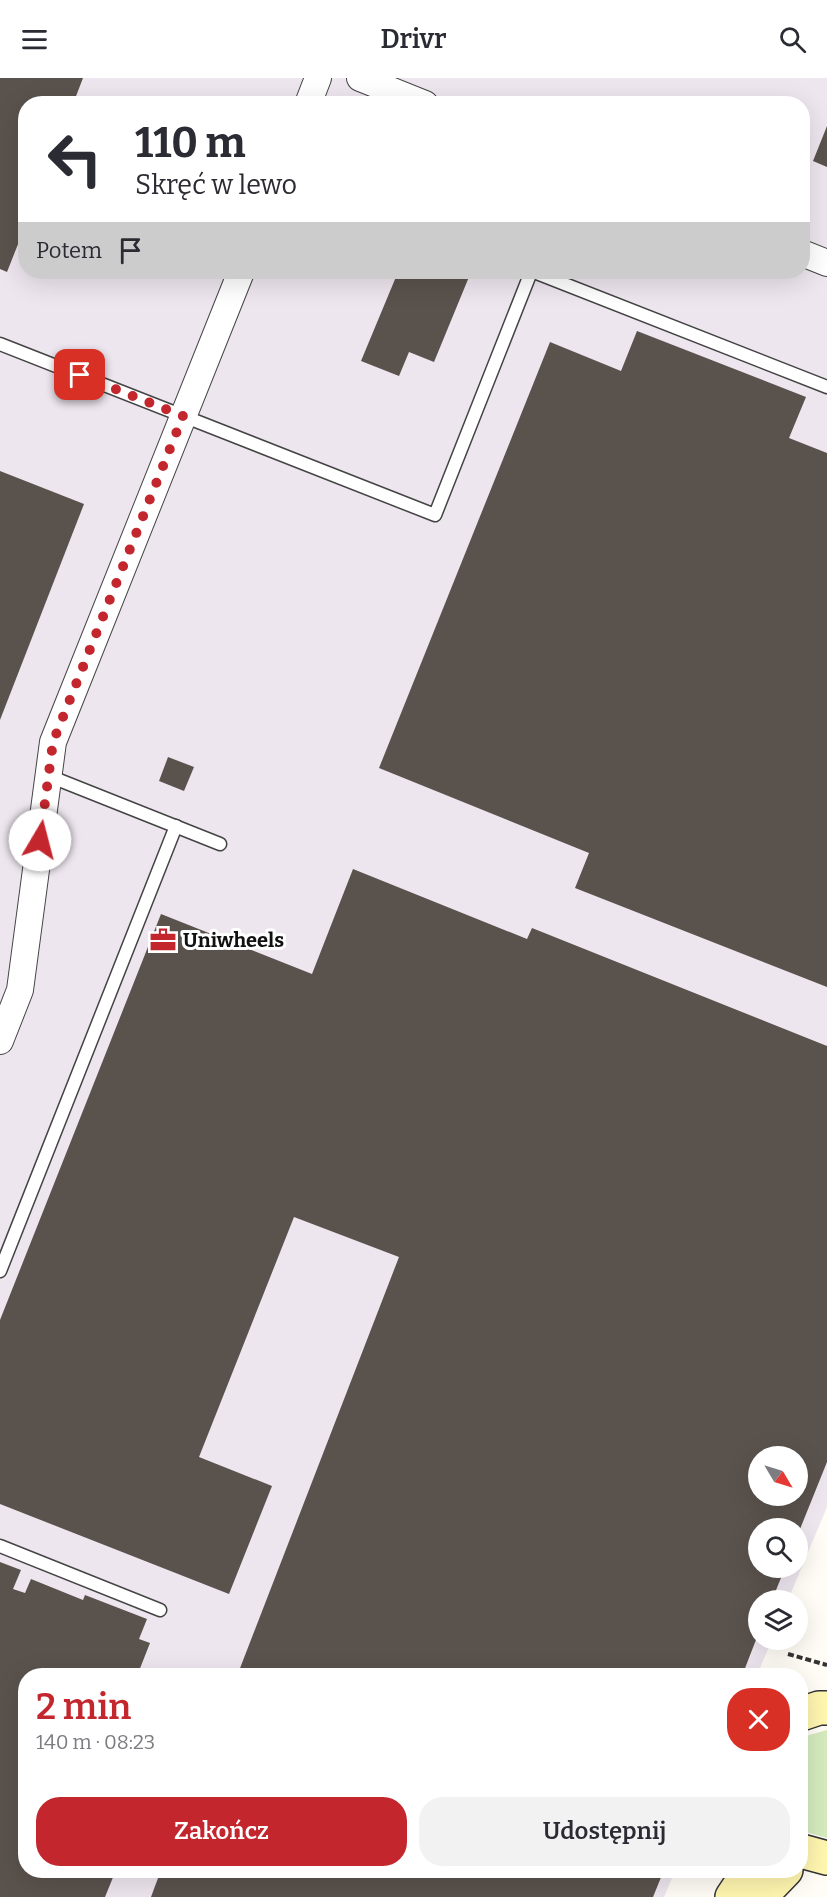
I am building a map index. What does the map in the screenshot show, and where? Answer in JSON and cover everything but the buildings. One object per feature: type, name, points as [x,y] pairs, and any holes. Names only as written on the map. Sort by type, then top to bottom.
[{"type":"street","points":[[311,96],[318,78]]},
{"type":"street","points":[[360,78],[405,96]]},
{"type":"street","points":[[810,256],[827,263]]},
{"type":"street","points":[[0,1041],[20,990],[53,742],[238,279]]},
{"type":"street","points":[[732,1897],[745,1878]]},
{"type":"street","points":[[760,1897],[781,1878]]},
{"type":"lane","points":[[0,344],[435,515],[529,279]]},
{"type":"lane","points":[[550,279],[827,387]]},
{"type":"lane","points":[[49,776],[220,843]]},
{"type":"lane","points":[[0,1271],[176,826]]},
{"type":"lane","points":[[0,1546],[160,1610]]},
{"type":"path","points":[[788,1654],[827,1665]]},
{"type":"shaded area","points":[[0,78],[827,78],[827,1507],[808,1552],[808,1518],[748,1518],[748,1578],[797,1578],[792,1590],[748,1590],[748,1650],[768,1650],[760,1668],[18,1668],[18,1878],[672,1878],[664,1897],[0,1897]]},
{"type":"green space","points":[[827,1730],[827,1838],[808,1832],[808,1735]]},
{"type":"place","name":"Uniwheels","points":[[163,940]]},
{"type":"route","points":[[40,840],[53,742],[183,416],[80,375]]}]
